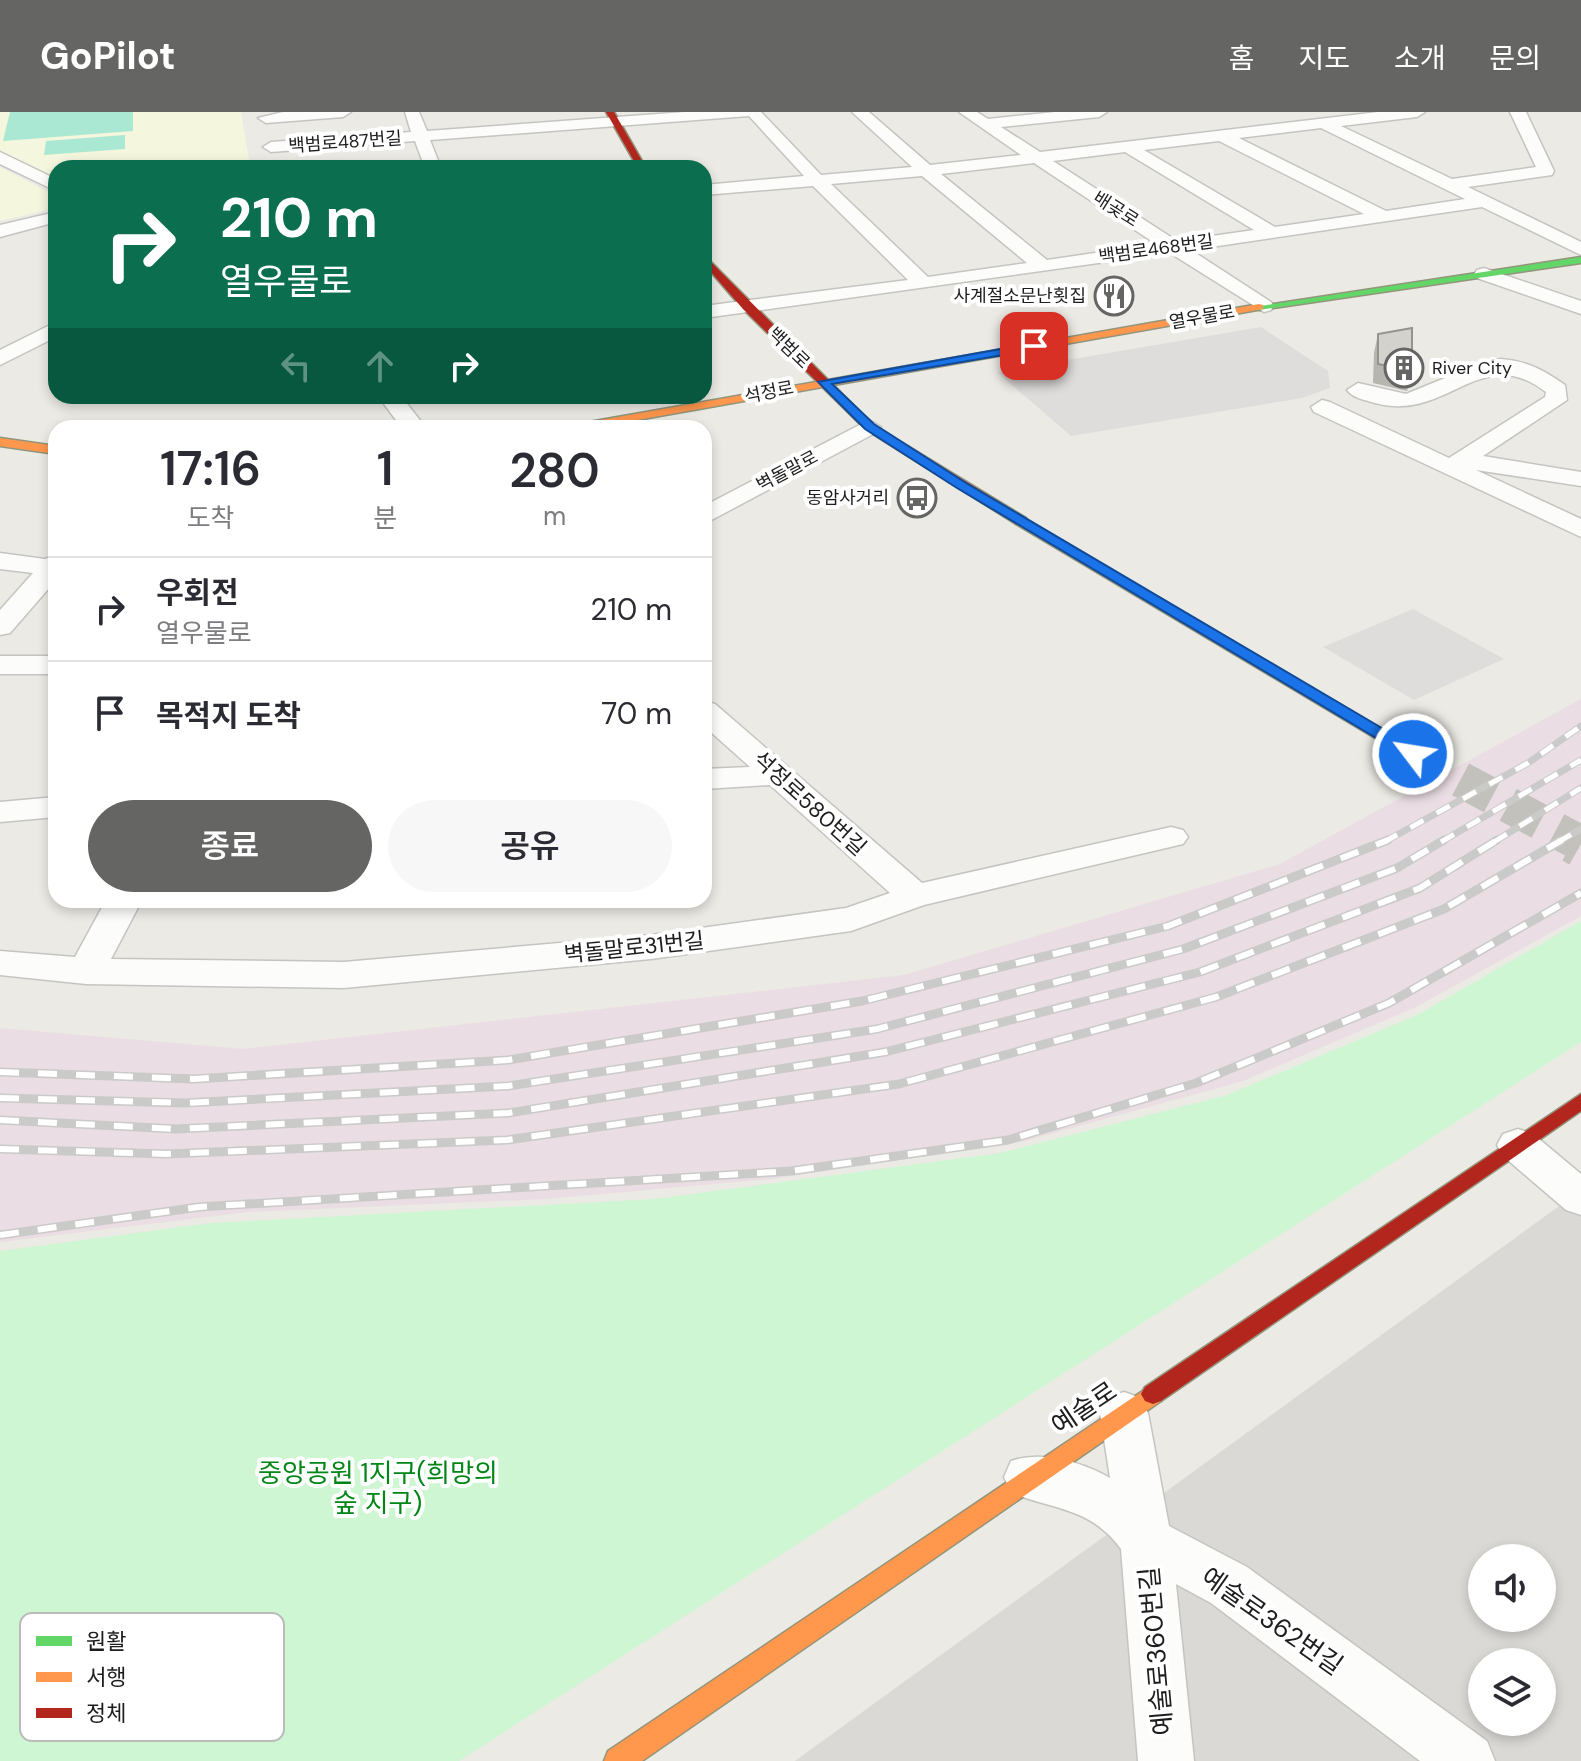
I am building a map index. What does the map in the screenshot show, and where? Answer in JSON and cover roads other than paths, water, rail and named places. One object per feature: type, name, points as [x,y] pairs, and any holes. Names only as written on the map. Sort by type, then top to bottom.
[{"type":"main road","points":[[613,117],[637,160]]},
{"type":"main road","name":"열우물로","points":[[824,382],[1264,306],[1581,260]]},
{"type":"main road","name":"백범로","points":[[712,267],[747,307],[869,427],[962,486],[1413,754]]},
{"type":"main road","name":"석정로","points":[[712,402],[824,382]]},
{"type":"main road","name":"석정로","points":[[616,420],[703,404]]},
{"type":"main road","points":[[0,442],[48,449]]},
{"type":"main road","name":"예술로","points":[[618,1761],[1581,1101]]},
{"type":"street","points":[[271,160],[266,115],[343,112]]},
{"type":"street","points":[[750,112],[865,230],[922,282]]},
{"type":"street","name":"백범로487번길","points":[[270,142],[416,125],[750,112]]},
{"type":"street","points":[[860,112],[926,171],[1042,265]]},
{"type":"street","name":"배곶로","points":[[967,112],[1264,306]]},
{"type":"street","points":[[986,124],[1099,112]]},
{"type":"street","points":[[1257,112],[1288,128]]},
{"type":"street","points":[[712,189],[1036,159],[1417,112]]},
{"type":"street","points":[[1448,185],[1546,171],[1518,112]]},
{"type":"street","points":[[1323,123],[1581,249]]},
{"type":"street","name":"백범로487번길","points":[[416,125],[430,160]]},
{"type":"street","points":[[1222,136],[1383,216]]},
{"type":"street","name":"백범로468번길","points":[[1128,147],[1271,232]]},
{"type":"street","points":[[0,157],[48,182]]},
{"type":"street","name":"백범로468번길","points":[[712,311],[1482,202]]},
{"type":"street","points":[[0,231],[48,219]]},
{"type":"street","points":[[1484,274],[1581,308]]},
{"type":"street","points":[[0,359],[48,332]]},
{"type":"street","points":[[0,337],[48,342]]},
{"type":"street","points":[[1358,390],[1399,401],[1413,400],[1475,371],[1514,366],[1547,381],[1557,390],[1556,400]]},
{"type":"street","points":[[1456,463],[1581,385]]},
{"type":"street","points":[[395,404],[408,420]]},
{"type":"street","points":[[1322,407],[1456,463],[1581,529]]},
{"type":"street","name":"벽돌말로","points":[[712,512],[869,427]]},
{"type":"street","points":[[1456,463],[1581,479]]},
{"type":"street","points":[[0,561],[48,565]]},
{"type":"street","points":[[0,627],[48,574]]},
{"type":"street","points":[[0,665],[48,665]]},
{"type":"street","name":"석정로580번길","points":[[712,717],[915,896]]},
{"type":"street","points":[[712,779],[780,775]]},
{"type":"street","points":[[0,812],[48,808]]},
{"type":"street","name":"벽돌말로31번길","points":[[0,963],[86,971],[344,975],[682,942],[851,919],[915,896],[1171,837]]},
{"type":"street","points":[[86,971],[120,908]]},
{"type":"street","points":[[1518,1145],[1581,1198]]},
{"type":"street","name":"예술로360번길","points":[[1124,1413],[1146,1541],[1166,1761]]},
{"type":"street","name":"예술로362번길","points":[[1029,1477],[1082,1488],[1127,1516],[1146,1541],[1229,1585],[1467,1761]]},
{"type":"tunnel","points":[[1413,754],[1578,842]]},
{"type":"tunnel","points":[[1574,840],[1581,844]]},
{"type":"railway","points":[[1387,840],[1528,763],[1581,726]]},
{"type":"railway","points":[[1441,842],[1581,760]]},
{"type":"railway","points":[[1494,842],[1581,788]]},
{"type":"railway","points":[[1558,842],[1581,829]]},
{"type":"railway","points":[[0,1072],[194,1079],[508,1060],[862,1001],[1168,926],[1387,840]]},
{"type":"railway","points":[[0,1098],[185,1103],[508,1086],[877,1029],[1183,949],[1397,868],[1444,840]]},
{"type":"railway","points":[[0,1120],[176,1129],[508,1113],[885,1052],[1200,972],[1420,888],[1497,840]]},
{"type":"railway","points":[[0,1149],[167,1154],[507,1140],[899,1084],[1216,997],[1444,909],[1562,840]]},
{"type":"railway","points":[[0,1235],[199,1207],[791,1171],[1008,1140],[1196,1083],[1389,1003],[1581,893]]},
{"type":"place","name":"사계절소문난횟집","points":[[1114,296]]},
{"type":"place","name":"River City","points":[[1404,368]]},
{"type":"place","name":"동암사거리","points":[[917,498]]},
{"type":"park label","name":"중앙공원 1지구(희망의 숲 지구)","points":[[378,1488]]}]
